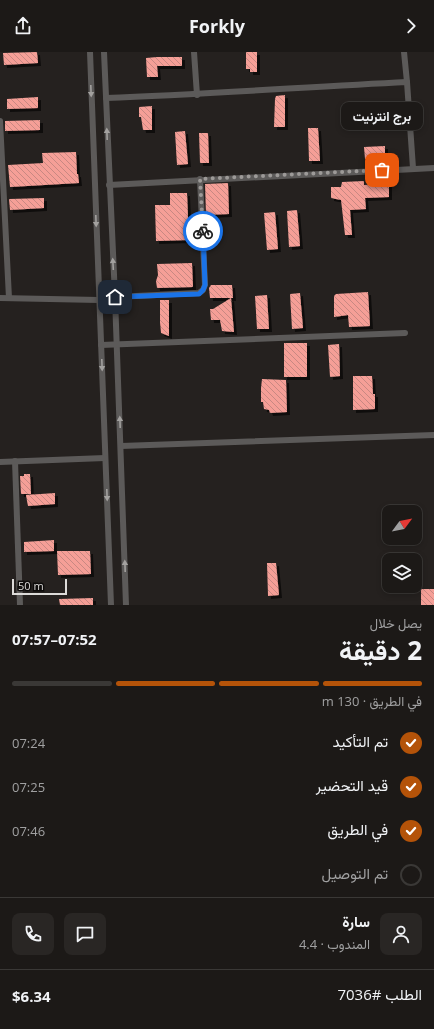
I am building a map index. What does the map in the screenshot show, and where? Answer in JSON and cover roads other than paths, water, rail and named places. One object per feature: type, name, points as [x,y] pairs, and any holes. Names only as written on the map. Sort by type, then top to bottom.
[{"type":"street","points":[[90,52],[111,605]]},
{"type":"street","points":[[104,52],[117,345],[126,605]]},
{"type":"street","points":[[194,52],[197,95]]},
{"type":"street","points":[[404,52],[413,168]]},
{"type":"street","points":[[106,98],[197,95],[407,82]]},
{"type":"street","points":[[0,121],[10,298]]},
{"type":"street","points":[[109,185],[200,179],[434,168]]},
{"type":"street","points":[[115,297],[199,294],[203,290],[205,285],[200,179]]},
{"type":"street","points":[[0,298],[99,300]]},
{"type":"street","points":[[102,345],[405,333]]},
{"type":"street","points":[[121,446],[434,436]]},
{"type":"street","points":[[0,462],[106,458]]},
{"type":"street","points":[[15,461],[20,605]]},
{"type":"place","name":"برج انترنيت","points":[[382,170]]}]
